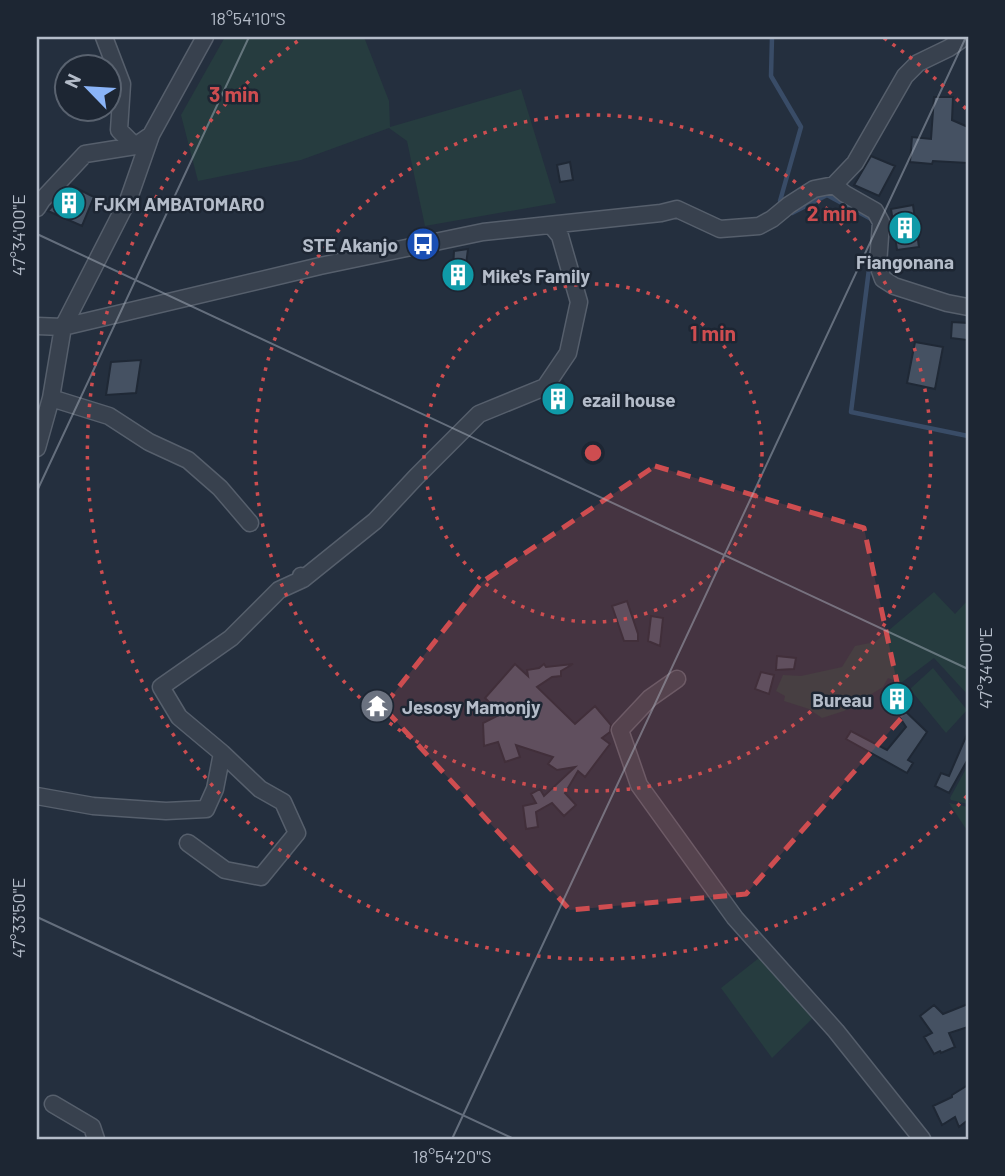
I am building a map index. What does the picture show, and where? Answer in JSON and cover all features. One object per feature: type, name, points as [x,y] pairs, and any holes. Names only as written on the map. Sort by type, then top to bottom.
[{"type":"street","points":[[104,37],[122,85],[119,130],[135,146]]},
{"type":"street","points":[[37,448],[51,398],[63,327],[129,198],[151,135],[205,37]]},
{"type":"street","points":[[37,326],[63,327],[320,266],[483,232],[662,213],[677,209],[720,229],[760,226],[814,190],[834,185],[855,163],[905,76],[918,63],[965,37]]},
{"type":"street","points":[[37,208],[85,154],[135,146],[151,135]]},
{"type":"street","points":[[834,185],[875,211],[881,222],[878,265],[883,279],[894,286],[968,307]]},
{"type":"street","points":[[188,842],[225,870],[261,877],[297,833],[283,802],[260,789],[178,717],[161,687],[231,638],[279,590],[302,578],[375,521],[479,414],[545,387],[568,353],[579,302],[560,236],[551,225]]},
{"type":"street","points":[[51,398],[109,416],[149,442],[188,460],[219,488],[250,523]]},
{"type":"street","points":[[677,679],[650,698],[620,730],[639,785],[735,918],[836,1031],[922,1139]]},
{"type":"street","points":[[37,796],[93,806],[166,811],[206,809],[215,789],[222,753]]},
{"type":"street","points":[[53,1104],[92,1127],[96,1139]]},
{"type":"highlighted area","points":[[655,466],[864,528],[904,715],[746,894],[570,910],[383,707],[482,582]]},
{"type":"green space","points":[[225,37],[364,37],[389,101],[390,127],[521,89],[556,203],[425,226],[407,141],[389,128],[301,160],[198,181],[181,115]]},
{"type":"green space","points":[[934,592],[955,614],[968,600],[968,695],[934,658],[901,683],[888,678],[883,687],[844,711],[822,718],[809,709],[784,701],[785,696],[776,691],[783,675],[801,676],[842,667],[855,646],[875,642]]},
{"type":"green space","points":[[933,668],[967,710],[946,733],[910,689]]},
{"type":"green space","points":[[968,765],[968,804],[950,798]]},
{"type":"green space","points":[[949,803],[968,807],[968,832]]},
{"type":"green space","points":[[764,954],[816,1015],[772,1058],[721,988]]},
{"type":"building","points":[[934,97],[953,97],[952,120],[968,127],[968,163],[910,162],[912,137],[931,139]]},
{"type":"building","points":[[871,156],[895,166],[879,196],[854,185]]},
{"type":"building","points":[[570,162],[573,180],[560,182],[557,165]]},
{"type":"building","name":"FJKM AMBATOMARO","points":[[70,185],[94,197],[82,226],[48,211]]},
{"type":"building","name":"Fiangonana","points":[[913,205],[919,247],[897,250],[891,209]]},
{"type":"building","points":[[468,249],[463,288],[452,287],[454,251]]},
{"type":"building","points":[[952,322],[968,323],[967,340],[951,338]]},
{"type":"building","points":[[915,342],[943,347],[935,389],[907,383]]},
{"type":"building","points":[[141,360],[136,393],[106,395],[111,362]]},
{"type":"building","name":"ezail house","points":[[563,381],[573,401],[553,413],[545,398]]},
{"type":"building","points":[[627,601],[638,641],[624,641],[612,606]]},
{"type":"building","points":[[651,616],[663,618],[660,646],[648,641]]},
{"type":"building","points":[[777,656],[796,658],[794,669],[776,670]]},
{"type":"building","points":[[515,664],[528,676],[527,670],[539,668],[544,664],[546,667],[573,664],[561,671],[561,676],[552,677],[537,687],[575,724],[595,706],[611,725],[610,732],[602,738],[610,744],[585,777],[578,771],[565,793],[576,805],[564,816],[552,803],[536,812],[538,827],[526,829],[523,806],[536,803],[531,794],[540,789],[544,796],[575,767],[557,770],[548,764],[553,757],[516,745],[520,757],[505,762],[498,742],[484,746],[483,723],[501,714],[485,698]]},
{"type":"building","points":[[761,672],[774,675],[769,694],[755,689]]},
{"type":"building","points":[[895,684],[911,706],[904,710],[927,732],[908,760],[913,763],[907,773],[846,739],[851,731],[887,750],[906,727],[883,692]]},
{"type":"building","points":[[968,732],[968,759],[949,793],[935,786],[941,773],[949,776]]},
{"type":"building","points":[[968,1004],[968,1027],[949,1033],[955,1047],[934,1054],[924,1037],[932,1033],[920,1016],[934,1005],[943,1014]]},
{"type":"building","points":[[968,1085],[968,1120],[959,1127],[955,1117],[942,1125],[933,1106]]},
{"type":"waterway","points":[[772,37],[771,76],[801,127],[780,201],[784,205]]},
{"type":"waterway","points":[[790,211],[792,213],[827,195],[875,221]]},
{"type":"waterway","points":[[871,253],[851,412],[968,436]]},
{"type":"place","name":"FJKM AMBATOMARO","points":[[69,203]]},
{"type":"place","name":"Fiangonana","points":[[905,228]]},
{"type":"place","name":"STE Akanjo","points":[[423,244]]},
{"type":"place","name":"Mike's Family","points":[[458,275]]},
{"type":"place","name":"ezail house","points":[[558,399]]},
{"type":"place","name":"Bureau","points":[[897,699]]},
{"type":"place","name":"Jesosy Mamonjy","points":[[377,706]]}]
